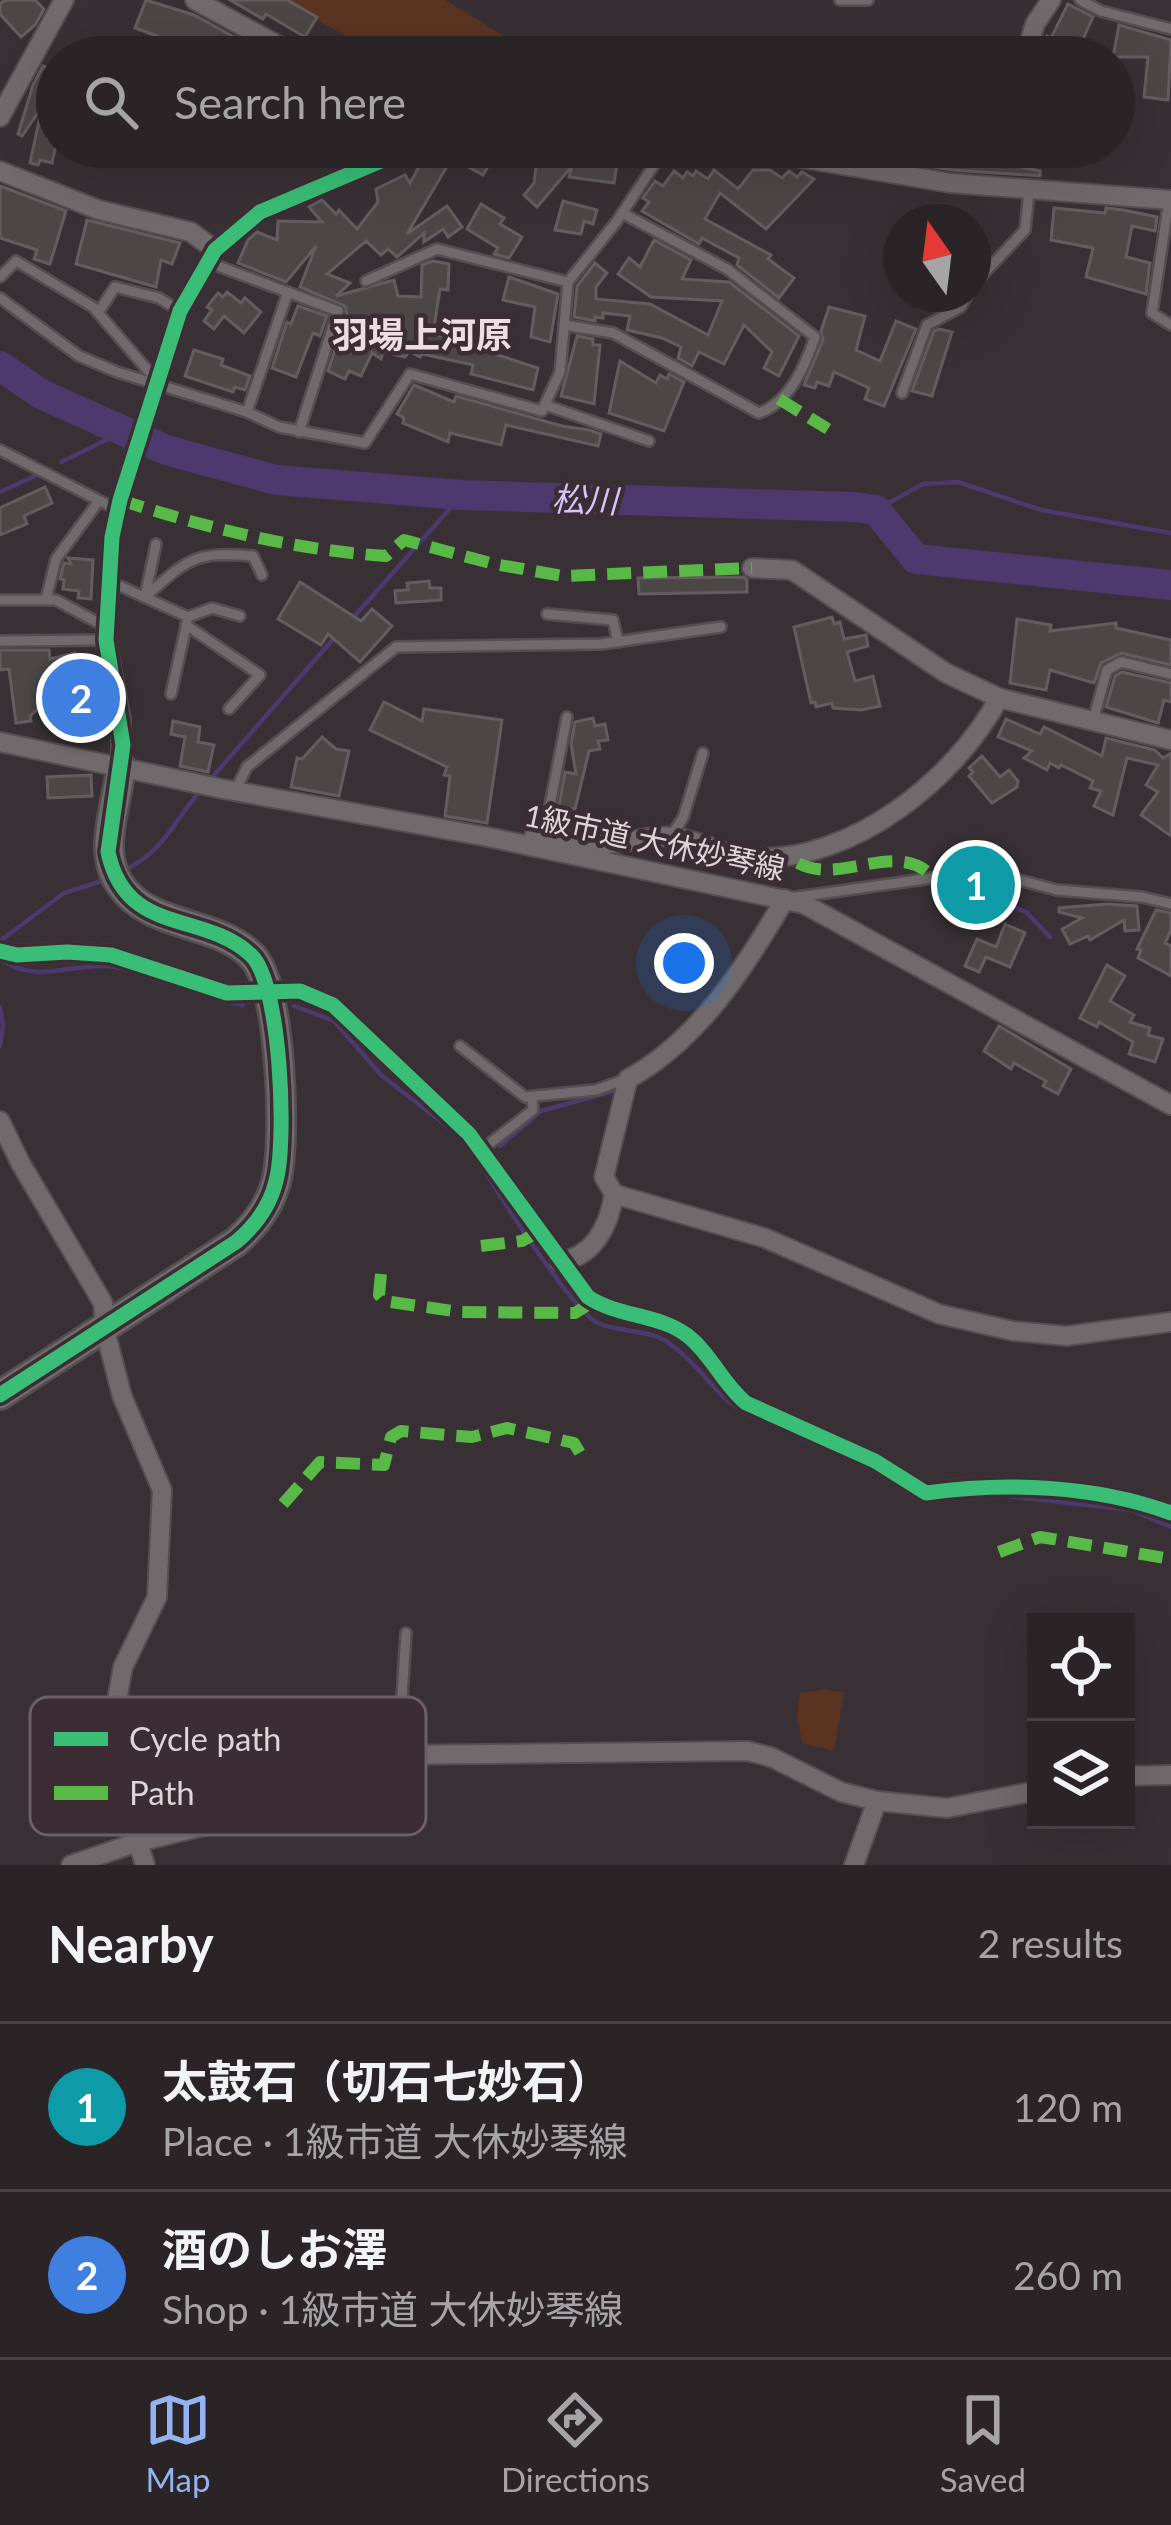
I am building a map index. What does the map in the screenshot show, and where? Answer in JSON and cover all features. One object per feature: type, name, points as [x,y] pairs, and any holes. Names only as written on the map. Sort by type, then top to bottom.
[{"type":"street","points":[[44,36],[64,0]]},
{"type":"street","points":[[195,0],[261,36]]},
{"type":"street","points":[[1031,36],[1051,0]]},
{"type":"street","points":[[0,117],[36,51]]},
{"type":"street","points":[[0,1395],[236,1242],[269,1200],[279,1167],[271,993],[252,955],[137,905],[115,875],[108,852],[121,766],[122,719],[106,634],[109,581],[120,501],[155,387],[180,311],[211,256],[260,212],[364,168]]},
{"type":"street","points":[[861,168],[950,183],[1170,200]]},
{"type":"street","points":[[0,171],[100,210],[191,232],[211,256]]},
{"type":"street","points":[[752,568],[792,570],[946,673],[999,698],[1171,740]]},
{"type":"street","points":[[488,837],[510,833],[601,844],[671,836],[750,858],[809,851],[887,817],[956,760],[999,698]]},
{"type":"street","points":[[0,742],[121,766]]},
{"type":"street","name":"1級市道 大休妙琴線","points":[[121,766],[785,898],[858,932],[1171,1105]]},
{"type":"street","points":[[785,898],[731,982],[671,1051],[628,1079],[604,1177],[614,1194],[764,1238],[939,1314],[1013,1331],[1066,1336],[1171,1322]]},
{"type":"street","points":[[2,952],[111,955],[227,993],[300,991],[333,1005],[469,1134],[588,1297],[606,1309],[690,1337],[728,1389],[746,1403],[875,1461],[926,1493],[986,1484],[1093,1495],[1171,1513]]},
{"type":"street","points":[[0,1121],[103,1303],[122,1396],[162,1490],[157,1597],[123,1666],[118,1697]]},
{"type":"street","points":[[560,1262],[575,1259],[592,1247],[604,1231],[614,1194]]},
{"type":"street","points":[[426,1755],[747,1751],[771,1756],[841,1792],[877,1801],[947,1808],[1027,1793]]},
{"type":"street","points":[[1135,1776],[1171,1775]]},
{"type":"street","points":[[854,1865],[877,1801]]},
{"type":"street","points":[[137,1835],[146,1865]]},
{"type":"street","points":[[71,1865],[167,1835]]},
{"type":"lane","points":[[840,0],[868,0]]},
{"type":"lane","points":[[1080,0],[1118,17],[1171,29]]},
{"type":"lane","points":[[0,298],[79,356],[155,387],[299,432],[365,443],[410,374],[542,411],[560,371],[568,282],[662,168]]},
{"type":"lane","points":[[991,266],[1024,230],[1029,191]]},
{"type":"lane","points":[[1170,200],[1151,313],[1171,325]]},
{"type":"lane","points":[[564,325],[613,333],[759,413],[772,408],[803,371],[815,337],[727,269],[622,213]]},
{"type":"lane","points":[[366,281],[437,249],[568,282]]},
{"type":"lane","points":[[211,256],[338,310],[299,432]]},
{"type":"lane","points":[[0,277],[16,261],[98,313],[155,387]]},
{"type":"lane","points":[[98,313],[115,287],[159,298],[180,311]]},
{"type":"lane","points":[[247,412],[288,292]]},
{"type":"lane","points":[[902,393],[927,325],[952,312]]},
{"type":"lane","points":[[545,405],[649,441]]},
{"type":"lane","points":[[0,450],[99,501],[120,501]]},
{"type":"lane","points":[[46,598],[56,559],[99,501]]},
{"type":"lane","points":[[145,597],[156,544]]},
{"type":"lane","points":[[145,597],[184,562],[212,553],[253,556],[262,575]]},
{"type":"lane","points":[[109,581],[187,621],[260,675],[229,709]]},
{"type":"lane","points":[[0,600],[56,599],[106,634]]},
{"type":"lane","points":[[187,621],[212,608],[240,616]]},
{"type":"lane","points":[[547,614],[613,620],[618,642]]},
{"type":"lane","points":[[171,694],[187,621]]},
{"type":"lane","points":[[229,790],[247,767],[396,647],[618,642],[721,627]]},
{"type":"lane","points":[[0,641],[106,634]]},
{"type":"lane","points":[[1094,721],[1107,670],[1121,662],[1171,674]]},
{"type":"lane","points":[[544,836],[567,717]]},
{"type":"lane","points":[[671,836],[683,818],[703,753]]},
{"type":"lane","points":[[785,898],[968,873],[1171,904]]},
{"type":"lane","points":[[460,1046],[525,1097],[596,1090],[628,1079]]},
{"type":"lane","points":[[480,1151],[533,1110],[532,1098]]},
{"type":"lane","points":[[402,1697],[406,1633]]},
{"type":"shaded area","points":[[280,0],[445,0],[504,36],[346,36]]},
{"type":"shaded area","points":[[826,1689],[844,1693],[834,1751],[802,1743],[797,1714],[800,1693]]},
{"type":"building","points":[[5,0],[35,0],[44,9],[21,37],[0,14]]},
{"type":"building","points":[[146,0],[194,15],[232,36],[157,36],[135,28]]},
{"type":"building","points":[[230,0],[287,0],[317,17],[306,36],[266,14],[263,19]]},
{"type":"building","points":[[1068,4],[1093,17],[1084,36],[1052,36]]},
{"type":"building","points":[[1119,25],[1171,40],[1168,100],[1144,97],[1148,57],[1135,57],[1135,36],[1117,36]]},
{"type":"building","points":[[36,79],[36,116],[22,136],[18,134]]},
{"type":"building","points":[[418,168],[446,168],[407,234],[447,206],[462,227],[448,237],[443,229],[424,242],[424,233],[397,257],[388,249],[381,255],[366,241],[327,274],[350,283],[336,296],[394,280],[398,296],[421,297],[422,265],[449,264],[448,290],[440,289],[433,334],[471,342],[470,346],[538,368],[533,390],[471,374],[473,365],[409,351],[405,357],[383,352],[381,359],[372,353],[361,376],[349,371],[345,379],[328,371],[347,314],[345,306],[300,287],[316,246],[286,282],[238,263],[257,232],[277,240],[278,221],[322,222],[309,207],[322,200],[357,229],[378,202],[376,189],[405,175],[410,183]]},
{"type":"building","points":[[536,168],[570,168],[537,207],[524,195],[534,183]]},
{"type":"building","points":[[571,168],[616,168],[614,183],[569,177]]},
{"type":"building","points":[[940,168],[1026,168],[1040,171],[1040,176]]},
{"type":"building","points":[[714,170],[738,189],[753,170],[770,170],[782,178],[789,171],[797,177],[802,172],[814,179],[766,229],[720,193],[705,219],[771,255],[768,259],[794,278],[779,298],[737,265],[739,258],[702,238],[699,244],[642,211],[649,202],[643,198],[655,181],[663,186],[674,171],[683,178],[696,171],[708,179]]},
{"type":"building","points":[[0,186],[66,211],[50,264],[34,259],[37,250],[0,238]]},
{"type":"building","points":[[563,201],[597,210],[593,224],[584,221],[581,234],[555,230]]},
{"type":"building","points":[[481,204],[504,218],[500,224],[522,237],[509,258],[494,254],[498,248],[467,229]]},
{"type":"building","points":[[1054,208],[1105,213],[1106,208],[1157,217],[1155,231],[1132,226],[1126,257],[1150,263],[1146,294],[1086,277],[1093,248],[1051,240]]},
{"type":"building","points":[[87,220],[180,243],[172,264],[161,260],[156,287],[76,264]]},
{"type":"building","points":[[654,240],[691,260],[682,279],[729,282],[799,336],[779,376],[764,368],[772,352],[744,325],[724,364],[699,352],[692,366],[678,358],[681,347],[627,330],[630,316],[603,313],[595,321],[574,317],[577,286],[595,263],[607,273],[596,287],[596,299],[650,304],[708,335],[722,301],[651,297],[618,274],[629,258],[640,267]]},
{"type":"building","points":[[509,277],[558,294],[550,342],[531,337],[535,307],[503,300]]},
{"type":"building","points":[[227,292],[241,303],[245,298],[261,312],[244,333],[224,316],[214,329],[204,321],[218,293],[223,297]]},
{"type":"building","points":[[298,306],[327,316],[320,336],[313,333],[296,377],[272,368],[287,322],[291,324]]},
{"type":"building","points":[[829,307],[865,316],[856,350],[880,361],[896,321],[916,329],[884,406],[865,399],[869,388],[834,372],[829,386],[804,385],[823,340]]},
{"type":"building","points":[[934,331],[952,332],[932,396],[912,391]]},
{"type":"building","points":[[577,336],[600,345],[594,404],[561,396]]},
{"type":"building","points":[[194,350],[223,359],[221,365],[250,376],[245,390],[235,387],[233,392],[185,376]]},
{"type":"building","points":[[620,361],[656,383],[660,375],[667,379],[669,374],[684,382],[664,431],[609,413]]},
{"type":"building","points":[[414,385],[454,402],[456,396],[589,430],[601,434],[598,446],[506,425],[501,445],[450,433],[448,442],[403,423],[404,418],[397,414]]},
{"type":"building","points":[[45,487],[52,503],[24,516],[27,524],[0,535],[0,508]]},
{"type":"building","points":[[68,558],[93,560],[91,599],[63,589],[60,579],[64,563],[71,564]]},
{"type":"building","points":[[743,577],[747,592],[639,594],[638,578]]},
{"type":"building","points":[[429,581],[430,588],[441,588],[441,600],[396,603],[395,591],[408,590],[407,583]]},
{"type":"building","points":[[300,582],[361,621],[372,609],[392,626],[360,662],[328,634],[321,645],[278,619]]},
{"type":"building","points":[[832,617],[834,624],[840,622],[844,639],[866,635],[868,646],[847,652],[855,681],[873,676],[880,706],[861,710],[811,703],[794,627]]},
{"type":"building","points":[[1017,619],[1051,625],[1050,631],[1116,623],[1116,628],[1171,640],[1171,665],[1121,653],[1101,663],[1094,683],[1050,670],[1046,690],[1010,683]]},
{"type":"building","points":[[0,650],[49,650],[50,659],[75,653],[78,669],[89,666],[101,724],[73,730],[66,697],[37,701],[31,721],[16,723],[9,669],[0,670]]},
{"type":"building","points":[[1122,672],[1171,683],[1171,702],[1164,700],[1158,723],[1106,707],[1115,676]]},
{"type":"building","points":[[384,702],[422,721],[424,709],[502,720],[487,823],[445,816],[447,767],[370,730]]},
{"type":"building","points":[[593,718],[595,726],[605,724],[608,740],[598,741],[600,749],[589,751],[575,809],[559,806],[565,772],[576,774],[571,744],[575,722]]},
{"type":"building","points":[[1006,719],[1040,734],[1044,727],[1102,756],[1106,738],[1155,750],[1163,758],[1171,753],[1171,836],[1141,815],[1158,792],[1146,785],[1158,765],[1127,758],[1113,815],[1094,806],[1101,791],[1090,788],[1093,781],[1061,765],[1050,763],[1047,770],[1024,758],[1032,751],[998,737]]},
{"type":"building","points":[[173,721],[200,727],[198,742],[214,745],[208,772],[180,766],[185,737],[171,734]]},
{"type":"building","points":[[322,737],[336,749],[349,751],[339,796],[291,787],[297,758],[302,759]]},
{"type":"building","points":[[982,756],[1000,777],[1009,770],[1018,781],[1017,787],[992,803],[969,776],[973,772],[969,768]]},
{"type":"building","points":[[91,775],[92,796],[48,798],[47,777]]},
{"type":"building","points":[[1137,906],[1139,930],[1125,931],[1124,920],[1090,940],[1088,936],[1070,944],[1062,929],[1082,918],[1059,912],[1059,908]]},
{"type":"building","points":[[1156,910],[1171,913],[1165,943],[1171,946],[1171,976],[1138,958],[1141,950],[1137,949]]},
{"type":"building","points":[[1005,924],[1025,933],[1010,967],[986,957],[979,972],[965,966],[977,939],[996,947]]},
{"type":"building","points":[[1107,965],[1125,976],[1110,1001],[1134,1015],[1130,1022],[1150,1028],[1148,1035],[1163,1039],[1155,1062],[1129,1054],[1133,1042],[1099,1022],[1097,1027],[1080,1018]]},
{"type":"building","points":[[999,1026],[1071,1069],[1058,1094],[1043,1086],[1046,1081],[1014,1063],[1011,1069],[984,1051]]},
{"type":"waterway","name":"松川","points":[[0,366],[41,394],[166,450],[276,480],[462,495],[855,507],[876,510],[916,559],[1171,585]]},
{"type":"waterway","points":[[61,462],[125,431]]},
{"type":"waterway","points":[[0,492],[37,475]]},
{"type":"waterway","points":[[876,510],[923,484],[958,482],[1041,510],[1171,533]]},
{"type":"waterway","points":[[351,620],[462,495]]},
{"type":"waterway","points":[[208,782],[335,637]]},
{"type":"waterway","points":[[123,871],[158,845],[201,790]]},
{"type":"waterway","points":[[0,941],[64,893],[108,879]]},
{"type":"waterway","points":[[940,880],[988,907],[1026,912],[1050,937]]},
{"type":"waterway","points":[[0,958],[37,972],[112,966],[162,981]]},
{"type":"waterway","points":[[230,1002],[243,1005]]},
{"type":"waterway","points":[[294,1006],[334,1021],[382,1076],[452,1130]]},
{"type":"waterway","points":[[0,1007],[0,1046]]},
{"type":"waterway","points":[[500,1146],[541,1111],[617,1090]]},
{"type":"waterway","points":[[482,1166],[537,1251],[587,1314],[598,1323],[669,1343],[724,1398],[770,1423]]},
{"type":"waterway","points":[[791,1433],[818,1445]]},
{"type":"waterway","points":[[1008,1496],[1131,1510],[1171,1527]]},
{"type":"marked path","points":[[779,399],[828,429]]},
{"type":"marked path","points":[[120,500],[285,543],[386,556],[404,540],[563,576],[752,568]]},
{"type":"marked path","points":[[798,863],[831,870],[901,862],[932,876]]},
{"type":"marked path","points":[[481,1246],[522,1241],[538,1232]]},
{"type":"marked path","points":[[381,1274],[379,1295],[384,1301],[460,1312],[575,1313],[594,1301]]},
{"type":"marked path","points":[[283,1504],[320,1462],[384,1465],[391,1437],[401,1431],[472,1437],[507,1428],[574,1443],[584,1460]]},
{"type":"marked path","points":[[999,1552],[1040,1537],[1171,1559]]},
{"type":"cycle path","points":[[0,1395],[236,1242],[261,1215],[273,1190],[281,1133],[279,1064],[261,971],[251,955],[232,941],[148,910],[131,898],[117,879],[108,852],[123,745],[106,640],[112,537],[180,311],[215,250],[260,212],[364,168]]},
{"type":"cycle path","points":[[0,951],[111,955],[227,993],[300,991],[333,1005],[469,1134],[588,1297],[665,1323],[688,1336],[746,1403],[875,1461],[926,1493],[1050,1488],[1112,1497],[1171,1513]]},
{"type":"place","name":"酒のしお澤","points":[[81,698]]},
{"type":"place","name":"太鼓石（切石七妙石）","points":[[976,885]]},
{"type":"district","name":"羽場上河原","points":[[422,334]]}]
